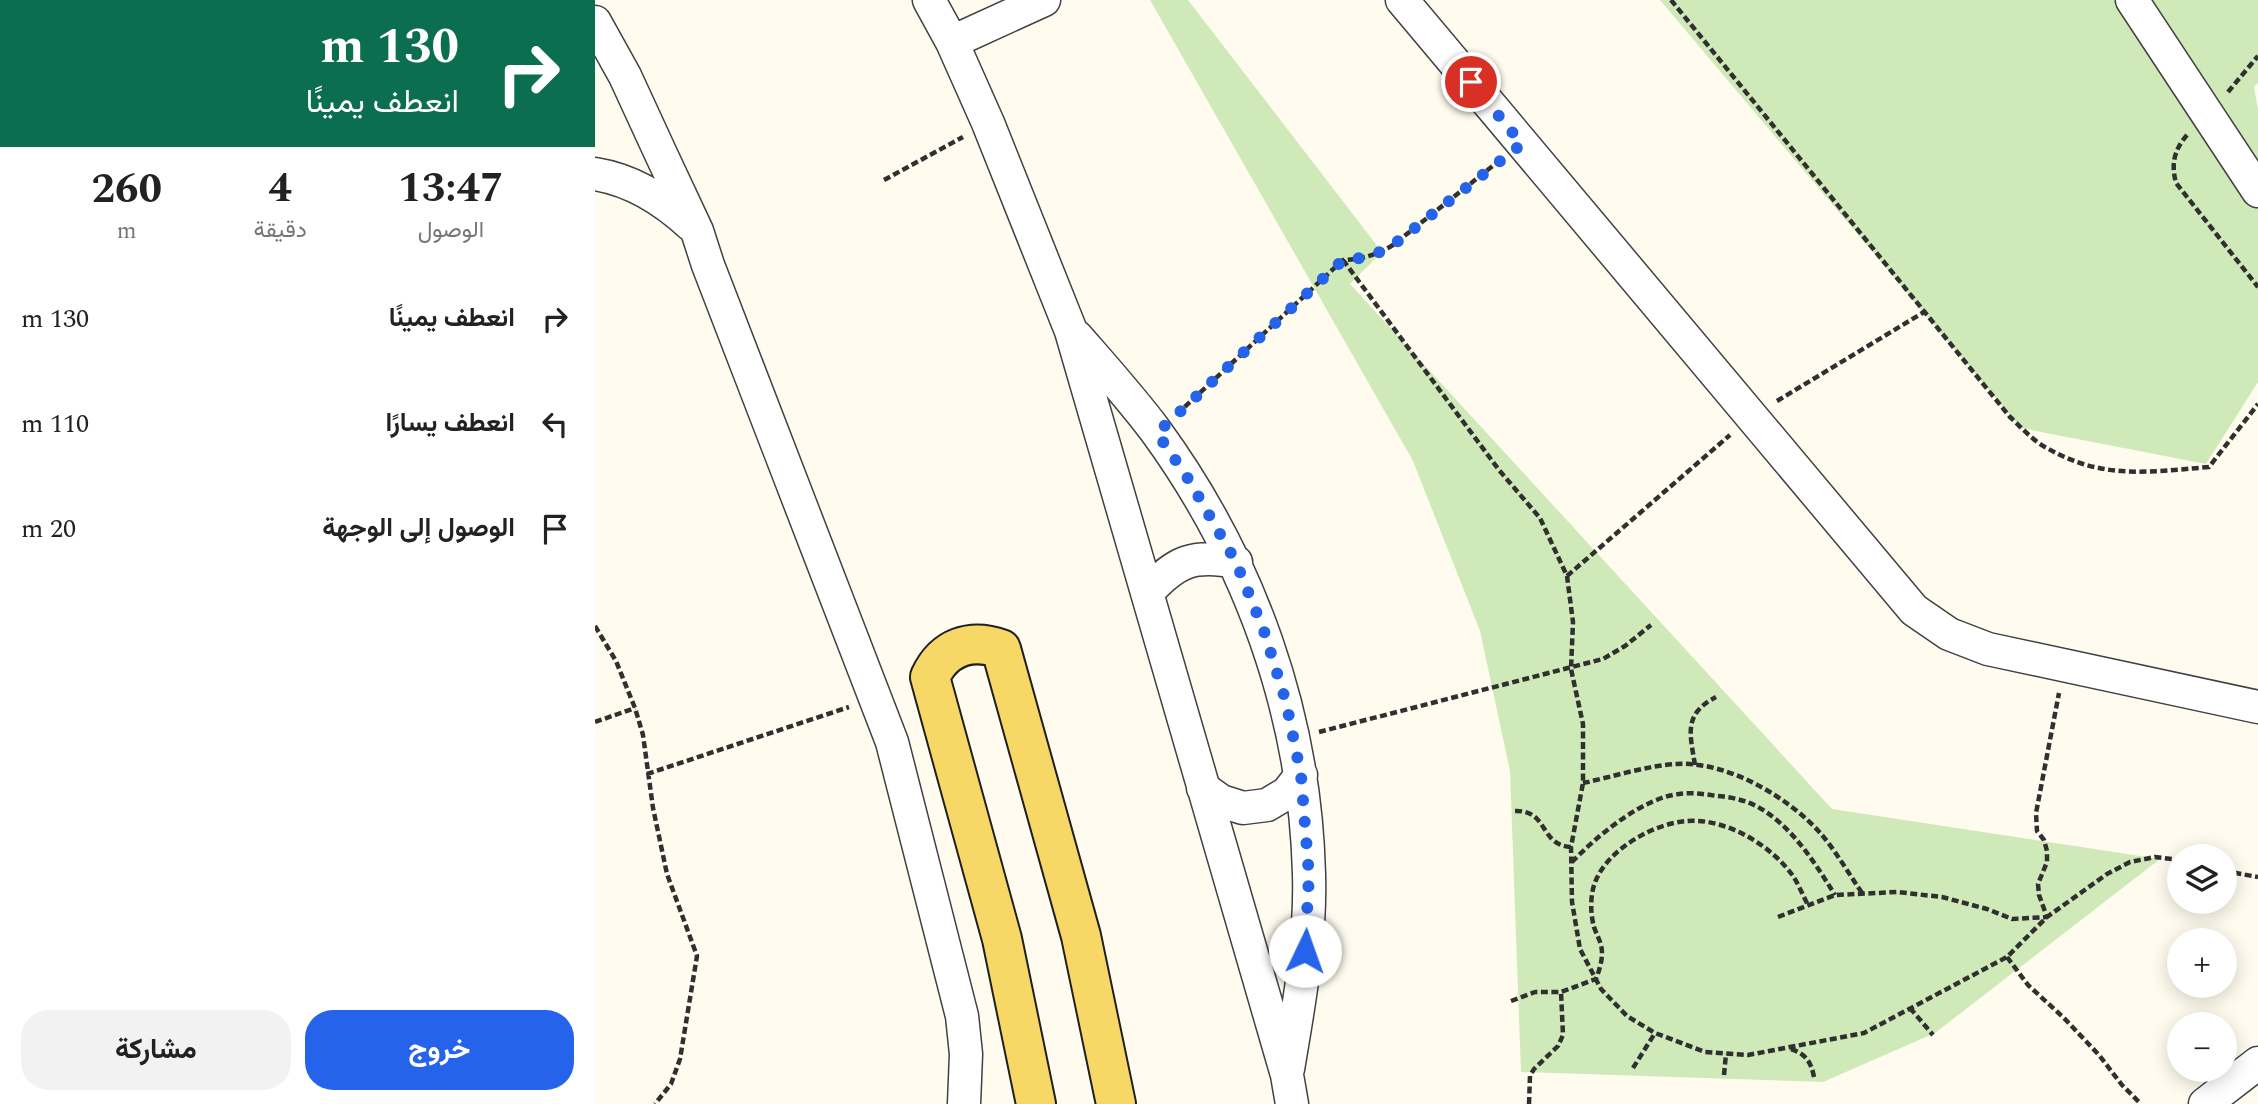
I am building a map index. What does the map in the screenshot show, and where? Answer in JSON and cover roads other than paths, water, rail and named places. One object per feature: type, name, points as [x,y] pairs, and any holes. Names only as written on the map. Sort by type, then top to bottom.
[{"type":"main road","points":[[1036,1104],[1002,939],[930,677],[943,656],[965,645],[990,644],[1001,649],[1081,936],[1116,1104]]},
{"type":"street","points":[[929,0],[952,42],[988,123],[1071,331],[1289,1090]]},
{"type":"street","points":[[952,42],[1044,0]]},
{"type":"street","points":[[1402,0],[1914,610],[1949,634],[1988,649],[2258,707]]},
{"type":"street","points":[[2132,0],[2258,191]]},
{"type":"street","points":[[595,22],[610,74],[660,152],[697,231],[892,742],[962,1016],[966,1054],[964,1104]]},
{"type":"street","points":[[596,173],[660,152]]},
{"type":"street","points":[[596,173],[631,185],[662,201],[697,231]]},
{"type":"street","points":[[1071,331],[1134,402],[1157,433],[1189,480],[1236,562],[1264,631],[1295,738],[1301,775],[1309,875],[1304,976],[1289,1090]]},
{"type":"street","points":[[1147,593],[1164,574],[1186,562],[1211,558],[1236,562]]},
{"type":"street","points":[[1203,788],[1221,802],[1243,808],[1266,805],[1287,793],[1301,775]]},
{"type":"street","points":[[2205,1104],[2258,1063]]}]
